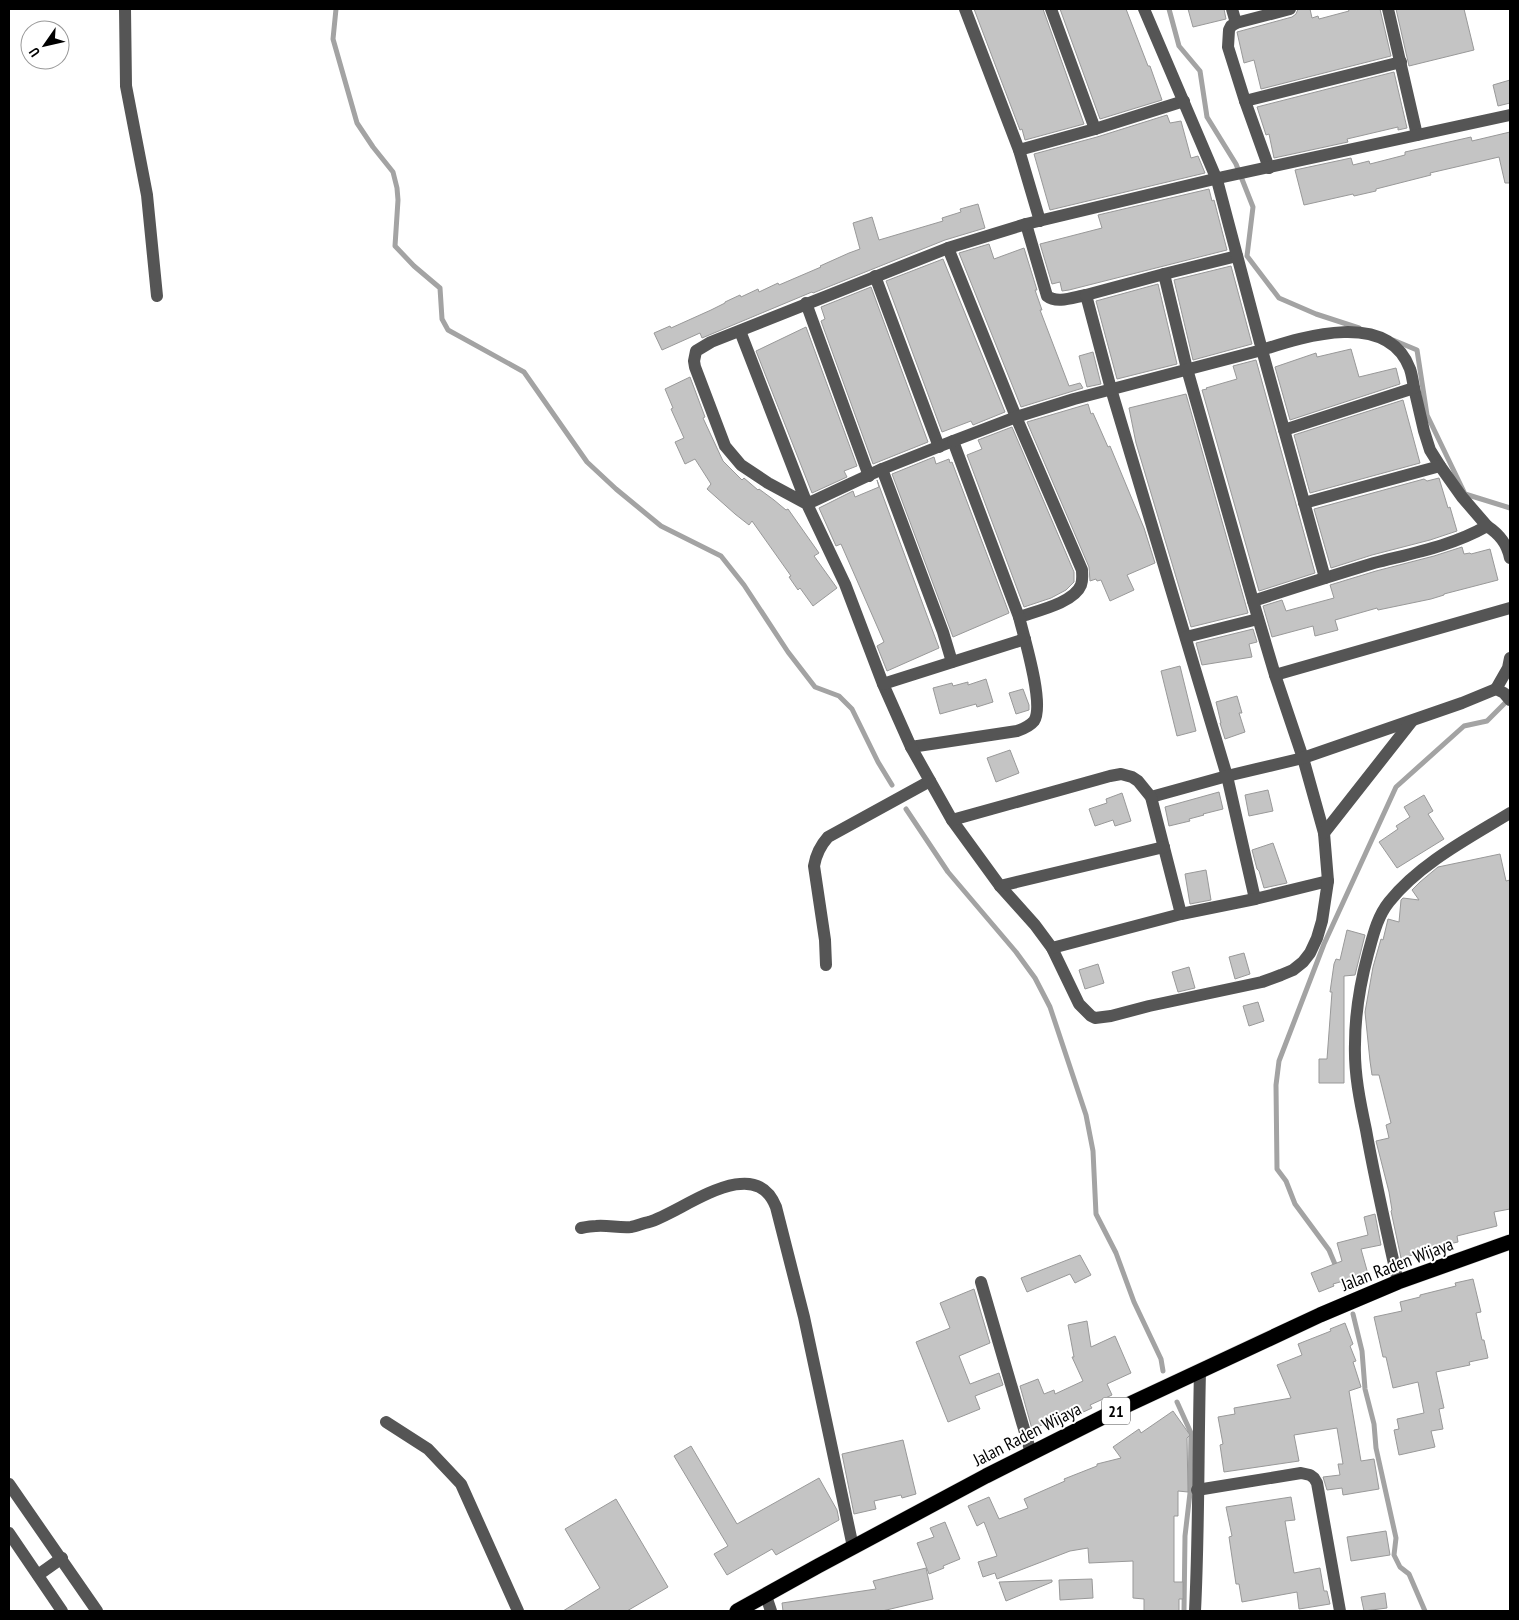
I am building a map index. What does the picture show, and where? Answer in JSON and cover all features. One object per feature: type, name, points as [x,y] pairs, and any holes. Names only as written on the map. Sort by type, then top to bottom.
[{"type":"highway","name":"Jalan Raden Wijaya","points":[[738,1611],[853,1547],[1031,1453],[1200,1371],[1320,1315],[1398,1282],[1510,1242]]},
{"type":"street","points":[[125,9],[126,86],[147,194],[157,296]]},
{"type":"street","points":[[964,9],[1019,150],[1040,221]]},
{"type":"street","points":[[1051,9],[1095,128]]},
{"type":"street","points":[[1144,9],[1220,179],[1262,350],[1325,578]]},
{"type":"street","points":[[1232,9],[1236,23]]},
{"type":"street","points":[[1265,168],[1228,47],[1229,30],[1236,23],[1290,9]]},
{"type":"street","points":[[1388,9],[1416,135]]},
{"type":"street","points":[[1244,101],[1401,62]]},
{"type":"street","points":[[1019,150],[1184,101]]},
{"type":"street","points":[[807,504],[768,483],[742,466],[725,446],[695,366],[696,350],[711,342],[874,276],[948,248],[1026,224],[1265,168],[1510,115]]},
{"type":"street","points":[[1026,224],[1047,296],[1050,299],[1056,300],[1086,296],[1238,256]]},
{"type":"street","points":[[948,248],[1016,417],[1082,570],[1083,580],[1081,587],[1074,595],[1065,601],[1019,617]]},
{"type":"street","points":[[740,331],[807,504],[845,584],[911,747],[952,820],[1000,886],[1052,948],[1079,1004],[1095,1018],[1111,1016],[1262,982],[1293,970],[1310,953],[1317,938],[1322,921],[1328,881],[1324,833],[1304,758],[1258,619],[1187,369],[1164,274]]},
{"type":"street","points":[[874,276],[939,446]]},
{"type":"street","points":[[1086,296],[1159,553],[1227,776],[1255,898]]},
{"type":"street","points":[[806,303],[869,476]]},
{"type":"street","points":[[807,504],[882,469],[1016,417],[1074,399],[1286,342],[1318,334],[1346,331],[1368,334],[1382,339],[1398,350],[1410,369],[1430,450],[1462,497],[1487,526],[1497,533],[1504,542],[1510,558]]},
{"type":"street","points":[[1284,430],[1414,388]]},
{"type":"street","points":[[911,747],[1017,731],[1026,728],[1034,721],[1037,713],[1038,700],[1019,617],[953,442]]},
{"type":"street","points":[[1304,503],[1440,466]]},
{"type":"street","points":[[882,469],[943,632],[952,662]]},
{"type":"street","points":[[1253,601],[1325,578],[1447,544],[1487,526]]},
{"type":"street","points":[[1275,675],[1510,608]]},
{"type":"street","points":[[1186,637],[1258,619]]},
{"type":"street","points":[[884,684],[1025,638]]},
{"type":"street","points":[[1151,797],[1227,776],[1304,758],[1462,703],[1504,694],[1510,658]]},
{"type":"street","points":[[1324,833],[1412,721]]},
{"type":"street","points":[[952,820],[1121,774],[1132,777],[1138,781],[1151,797],[1181,914]]},
{"type":"street","points":[[826,965],[825,940],[814,866],[815,856],[820,846],[828,837],[930,782]]},
{"type":"street","points":[[1398,1282],[1359,1094],[1355,1045],[1363,972],[1375,928],[1387,904],[1401,888],[1441,856],[1510,813]]},
{"type":"street","points":[[1000,886],[1164,847]]},
{"type":"street","points":[[1052,948],[1181,914],[1328,881]]},
{"type":"street","points":[[581,1228],[632,1226],[652,1221],[726,1186],[755,1185],[764,1188],[771,1196],[779,1215],[804,1317],[853,1547]]},
{"type":"street","points":[[981,1282],[1031,1453]]},
{"type":"street","points":[[1196,1611],[1200,1371]]},
{"type":"street","points":[[386,1422],[428,1449],[461,1484],[518,1611]]},
{"type":"street","points":[[1197,1490],[1301,1473],[1306,1473],[1314,1478],[1320,1497],[1340,1611]]},
{"type":"street","points":[[9,1484],[97,1611]]},
{"type":"street","points":[[9,1533],[62,1611]]},
{"type":"street","points":[[38,1575],[62,1558]]},
{"type":"street","points":[[766,1596],[771,1611]]},
{"type":"building","points":[[974,9],[1043,9],[1084,124],[1025,140]]},
{"type":"building","points":[[1060,9],[1126,9],[1162,100],[1100,119]]},
{"type":"building","points":[[1188,9],[1224,9],[1226,19],[1193,27]]},
{"type":"building","points":[[1298,9],[1310,9],[1312,18],[1318,16],[1319,19],[1349,11],[1348,9],[1380,9],[1391,56],[1261,89],[1254,60],[1244,63],[1237,32],[1292,17]]},
{"type":"building","points":[[1396,9],[1464,9],[1474,50],[1409,66]]},
{"type":"building","points":[[1394,72],[1407,128],[1398,130],[1398,127],[1347,139],[1348,142],[1274,158],[1269,134],[1266,135],[1257,107]]},
{"type":"building","points":[[1510,80],[1510,103],[1498,106],[1493,85]]},
{"type":"building","points":[[1167,115],[1170,123],[1181,121],[1191,158],[1198,156],[1205,173],[1050,210],[1034,154]]},
{"type":"building","points":[[1510,132],[1510,183],[1505,183],[1499,157],[1430,173],[1431,175],[1376,189],[1376,191],[1304,205],[1295,170],[1351,158],[1353,165],[1369,161],[1370,164],[1405,155],[1405,152],[1471,137],[1472,141]]},
{"type":"building","points":[[1209,189],[1212,201],[1214,200],[1227,250],[1069,290],[1062,291],[1060,282],[1052,284],[1040,244],[1102,228],[1098,215]]},
{"type":"building","points":[[978,204],[985,228],[945,240],[812,292],[702,338],[700,333],[662,350],[654,333],[670,326],[671,328],[740,295],[741,297],[758,289],[759,292],[778,283],[779,285],[860,249],[853,223],[872,217],[879,240],[943,221],[942,218],[961,212],[960,209]]},
{"type":"building","points":[[989,244],[994,259],[1024,248],[1037,290],[1035,290],[1042,310],[1040,310],[1069,386],[1080,383],[1083,388],[1021,407],[959,253]]},
{"type":"building","points":[[943,259],[1005,412],[973,425],[971,421],[942,432],[886,281]]},
{"type":"building","points":[[1231,266],[1252,344],[1193,360],[1174,280]]},
{"type":"building","points":[[1158,284],[1177,364],[1117,379],[1096,301]]},
{"type":"building","points":[[871,287],[928,442],[873,464],[821,321],[825,319],[821,307]]},
{"type":"building","points":[[806,327],[857,466],[844,471],[847,477],[812,493],[756,351]]},
{"type":"building","points":[[1351,349],[1359,377],[1396,368],[1400,384],[1290,420],[1275,367],[1316,353],[1317,357]]},
{"type":"building","points":[[1093,352],[1101,384],[1087,387],[1079,356]]},
{"type":"building","points":[[1256,360],[1315,573],[1259,591],[1202,390],[1237,379],[1233,366]]},
{"type":"building","points":[[690,377],[705,417],[703,418],[723,461],[742,480],[744,478],[786,510],[788,509],[819,553],[814,556],[837,588],[813,606],[800,588],[798,590],[789,577],[791,576],[752,521],[749,525],[707,489],[711,484],[695,459],[685,464],[675,442],[684,438],[671,409],[673,408],[665,389]]},
{"type":"building","points":[[1186,394],[1248,613],[1191,627],[1136,443],[1129,408]]},
{"type":"building","points":[[1403,400],[1420,463],[1310,493],[1294,435]]},
{"type":"building","points":[[1088,404],[1108,447],[1110,446],[1144,528],[1155,563],[1127,575],[1134,590],[1110,601],[1101,580],[1090,581],[1089,567],[1027,422]]},
{"type":"building","points":[[1012,427],[1074,572],[1074,582],[1066,590],[1051,598],[1024,607],[967,455],[982,449],[978,440]]},
{"type":"building","points":[[934,457],[936,464],[949,459],[950,463],[952,462],[1009,613],[953,637],[892,474]]},
{"type":"building","points":[[1439,478],[1457,531],[1331,568],[1314,509],[1424,479],[1427,481]]},
{"type":"building","points":[[877,480],[939,648],[887,671],[877,646],[884,642],[841,544],[836,546],[819,508],[853,491],[855,497],[879,487]]},
{"type":"building","points":[[1462,547],[1464,554],[1490,549],[1498,580],[1431,599],[1378,610],[1377,608],[1335,620],[1338,630],[1315,636],[1313,626],[1272,637],[1263,606],[1282,600],[1286,611],[1334,598],[1330,585]]},
{"type":"building","points":[[1253,629],[1257,642],[1249,644],[1252,657],[1202,665],[1196,643]]},
{"type":"building","points":[[1180,666],[1196,731],[1177,736],[1161,671]]},
{"type":"building","points":[[986,679],[993,702],[977,707],[976,704],[940,714],[933,688],[952,683],[953,686],[968,682],[968,685]]},
{"type":"building","points":[[1023,689],[1029,710],[1016,714],[1009,693]]},
{"type":"building","points":[[1237,696],[1242,713],[1239,713],[1245,732],[1225,739],[1216,702]]},
{"type":"building","points":[[1010,750],[1019,773],[996,782],[987,758]]},
{"type":"building","points":[[1268,790],[1273,811],[1249,816],[1245,795]]},
{"type":"building","points":[[1219,792],[1223,809],[1189,819],[1190,821],[1169,826],[1165,807]]},
{"type":"building","points":[[1122,793],[1131,821],[1115,826],[1113,820],[1095,826],[1089,809],[1107,803],[1106,799]]},
{"type":"building","points":[[1424,795],[1433,811],[1428,814],[1444,839],[1397,868],[1379,842],[1398,829],[1396,826],[1410,817],[1404,807]]},
{"type":"building","points":[[1273,843],[1287,883],[1264,888],[1252,850]]},
{"type":"building","points":[[1500,854],[1506,881],[1510,880],[1510,1209],[1494,1212],[1497,1226],[1457,1236],[1458,1242],[1431,1248],[1432,1250],[1401,1258],[1389,1192],[1376,1141],[1389,1138],[1386,1125],[1391,1123],[1379,1075],[1372,1075],[1370,1061],[1365,1012],[1373,967],[1388,919],[1399,922],[1401,900],[1403,898],[1419,900],[1412,890],[1420,882],[1438,867]]},
{"type":"building","points":[[1206,870],[1211,900],[1190,904],[1185,874]]},
{"type":"building","points":[[1347,930],[1365,935],[1355,975],[1344,976],[1344,1083],[1319,1083],[1319,1059],[1327,1059],[1332,992],[1330,992],[1334,964],[1336,959],[1340,960]]},
{"type":"building","points":[[1244,953],[1250,974],[1235,979],[1229,957]]},
{"type":"building","points":[[1098,964],[1104,983],[1085,989],[1079,970]]},
{"type":"building","points":[[1189,967],[1195,988],[1178,992],[1172,972]]},
{"type":"building","points":[[1258,1002],[1264,1021],[1249,1026],[1243,1006]]},
{"type":"building","points":[[1375,1214],[1381,1245],[1361,1249],[1368,1274],[1333,1284],[1334,1286],[1319,1292],[1311,1273],[1342,1261],[1337,1243],[1368,1235],[1364,1217]]},
{"type":"building","points":[[1080,1255],[1091,1275],[1075,1283],[1070,1274],[1027,1292],[1021,1278]]},
{"type":"building","points":[[1473,1279],[1481,1312],[1476,1313],[1488,1358],[1469,1362],[1470,1365],[1436,1372],[1444,1408],[1439,1409],[1443,1429],[1431,1431],[1435,1447],[1399,1455],[1394,1430],[1399,1429],[1397,1419],[1424,1413],[1418,1382],[1393,1388],[1386,1357],[1383,1357],[1374,1317],[1402,1311],[1400,1302],[1456,1286],[1455,1283]]},
{"type":"building","points":[[974,1289],[990,1343],[959,1356],[970,1384],[999,1373],[1003,1385],[975,1396],[980,1409],[948,1422],[916,1342],[950,1328],[940,1303]]},
{"type":"building","points":[[1087,1321],[1091,1347],[1115,1336],[1131,1373],[1107,1384],[1112,1395],[1090,1405],[1092,1408],[1050,1429],[1047,1423],[1032,1429],[1020,1386],[1038,1379],[1044,1394],[1054,1390],[1055,1394],[1083,1381],[1072,1357],[1074,1357],[1068,1325]]},
{"type":"building","points":[[1345,1323],[1353,1344],[1350,1346],[1356,1361],[1353,1362],[1361,1387],[1349,1391],[1361,1461],[1374,1459],[1379,1489],[1343,1495],[1342,1488],[1327,1490],[1323,1477],[1340,1475],[1338,1464],[1343,1464],[1337,1428],[1294,1435],[1299,1461],[1224,1472],[1220,1445],[1223,1444],[1218,1417],[1235,1414],[1234,1408],[1291,1398],[1277,1365],[1302,1355],[1298,1344],[1331,1331],[1330,1329]]},
{"type":"building","points":[[1173,1411],[1190,1435],[1187,1438],[1188,1492],[1178,1491],[1178,1516],[1174,1516],[1174,1582],[1183,1582],[1183,1599],[1179,1599],[1179,1611],[1144,1611],[1144,1599],[1133,1598],[1133,1561],[1089,1563],[1088,1548],[1070,1551],[997,1579],[995,1573],[983,1577],[978,1562],[997,1556],[984,1522],[977,1526],[968,1506],[989,1497],[999,1519],[1028,1508],[1024,1499],[1065,1481],[1064,1479],[1097,1466],[1097,1464],[1121,1458],[1113,1447],[1139,1429],[1141,1433]]},
{"type":"building","points":[[903,1440],[916,1494],[902,1498],[901,1495],[874,1501],[876,1509],[854,1514],[842,1454]]},
{"type":"building","points":[[691,1446],[737,1524],[819,1478],[837,1510],[839,1520],[776,1555],[772,1549],[727,1575],[714,1554],[728,1546],[674,1456]]},
{"type":"building","points":[[1291,1497],[1295,1520],[1285,1521],[1294,1573],[1320,1568],[1324,1591],[1327,1591],[1330,1604],[1299,1609],[1297,1592],[1242,1602],[1239,1584],[1236,1584],[1229,1537],[1232,1536],[1226,1507]]},
{"type":"building","points":[[616,1499],[668,1587],[627,1611],[563,1611],[600,1588],[565,1529]]},
{"type":"building","points":[[945,1522],[960,1559],[929,1574],[917,1543],[934,1537],[930,1528]]},
{"type":"building","points":[[1386,1531],[1390,1555],[1351,1561],[1347,1537]]},
{"type":"building","points":[[926,1568],[933,1599],[882,1611],[783,1611],[782,1603],[876,1589],[873,1581]]},
{"type":"building","points":[[1092,1579],[1093,1598],[1060,1600],[1059,1580]]},
{"type":"building","points":[[1052,1580],[1052,1582],[1006,1601],[999,1582]]},
{"type":"building","points":[[1385,1593],[1387,1608],[1364,1611],[1361,1597]]},
{"type":"waterway","points":[[336,9],[333,39],[357,123],[393,172],[397,188],[395,246],[414,266],[440,288],[442,319],[448,330],[524,372],[587,462],[661,526],[721,556],[744,585],[788,652],[815,687],[839,696],[852,709],[878,762],[892,785]]},
{"type":"waterway","points":[[1169,9],[1179,46],[1200,71],[1207,117],[1236,164],[1253,207],[1247,256],[1279,298],[1316,314],[1359,328]]},
{"type":"waterway","points":[[1393,340],[1417,350],[1427,415],[1465,494],[1510,508]]},
{"type":"waterway","points":[[1337,1269],[1329,1250],[1295,1204],[1286,1181],[1277,1169],[1276,1085],[1279,1061],[1324,944],[1396,787],[1464,726],[1487,721],[1509,699]]},
{"type":"waterway","points":[[906,809],[948,872],[1016,952],[1035,978],[1050,1007],[1086,1115],[1093,1151],[1096,1214],[1116,1253],[1134,1302],[1161,1359],[1163,1371]]},
{"type":"waterway","points":[[1341,1277],[1345,1287]]},
{"type":"waterway","points":[[1353,1314],[1362,1351],[1365,1389],[1374,1424],[1376,1448],[1396,1538],[1394,1555],[1400,1567],[1409,1574],[1425,1611]]},
{"type":"waterway","points":[[1177,1402],[1191,1433],[1190,1493],[1185,1536],[1184,1611]]}]
